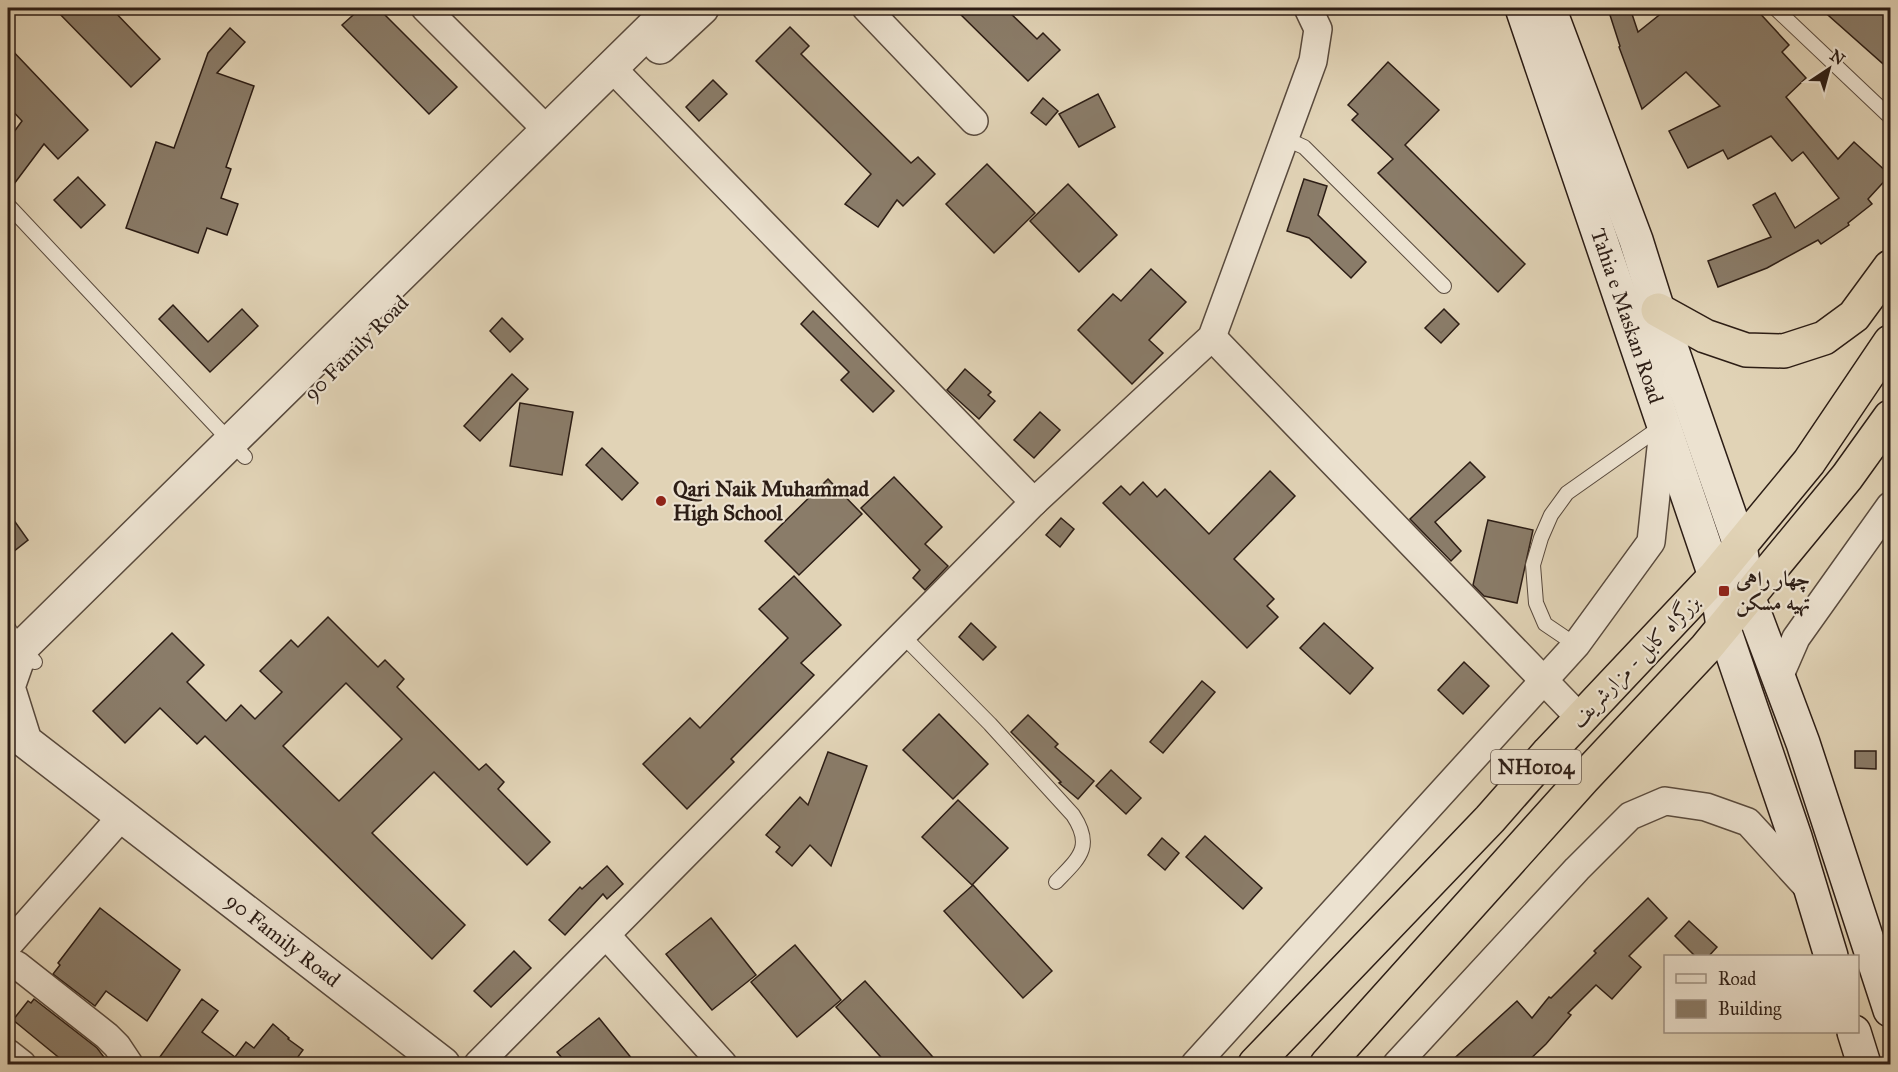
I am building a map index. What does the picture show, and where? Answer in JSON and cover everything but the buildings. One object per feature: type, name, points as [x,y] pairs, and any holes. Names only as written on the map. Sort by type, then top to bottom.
[{"type":"highway","points":[[1658,310],[1705,336],[1736,347],[1746,350],[1784,351],[1824,338],[1854,316],[1890,267]]},
{"type":"highway","name":"بزرگراه کابل - مزارشریف","points":[[1255,1065],[1490,819],[1580,718],[1715,576],[1809,462],[1890,342]]},
{"type":"highway","name":"بزرگراه کابل - مزارشریف","points":[[1327,1065],[1583,779],[1664,695],[1847,477],[1890,417]]},
{"type":"street","points":[[425,8],[547,130]]},
{"type":"street","name":"90 Family Road","points":[[443,1065],[25,741],[10,704],[22,646],[238,450],[618,74],[672,8]]},
{"type":"street","name":"90 Family Road","points":[[238,450],[547,130],[702,8]]},
{"type":"street","points":[[866,8],[974,121]]},
{"type":"street","points":[[478,1065],[1034,502],[1212,337],[1313,61],[1317,29],[1308,8]]},
{"type":"street","name":"Tahia e Maskan Road","points":[[1522,8],[1715,576],[1723,626],[1830,955]]},
{"type":"street","name":"Tahia e Maskan Road","points":[[1549,8],[1636,240],[1740,545],[1748,596],[1803,743],[1890,1010]]},
{"type":"street","points":[[618,74],[1034,502]]},
{"type":"street","points":[[1212,337],[1580,718]]},
{"type":"street","points":[[1195,1065],[1576,645],[1651,542],[1664,425]]},
{"type":"street","points":[[1779,677],[1796,639],[1890,506]]},
{"type":"street","points":[[1397,1065],[1569,877],[1630,816],[1665,801],[1706,807],[1748,822],[1811,890]]},
{"type":"street","points":[[122,816],[12,955],[107,1036],[117,1046],[129,1065]]},
{"type":"street","points":[[606,935],[723,1065]]},
{"type":"street","points":[[1854,1033],[1864,1065]]},
{"type":"street","points":[[8,1053],[22,1065]]},
{"type":"lane","points":[[1775,8],[1890,117]]},
{"type":"lane","points":[[1284,138],[1304,147],[1444,286]]},
{"type":"lane","points":[[8,205],[238,450]]},
{"type":"lane","points":[[1576,645],[1545,624],[1536,603],[1533,565],[1541,538],[1551,515],[1567,493],[1664,425]]},
{"type":"lane","points":[[902,635],[990,724],[1073,815],[1081,827],[1084,845],[1082,853],[1056,882]]},
{"type":"place","name":"Qari Naik Muhammad High School","points":[[661,501]]},
{"type":"place","name":"چهار راهی تهیه مسکن","points":[[1724,591]]}]
